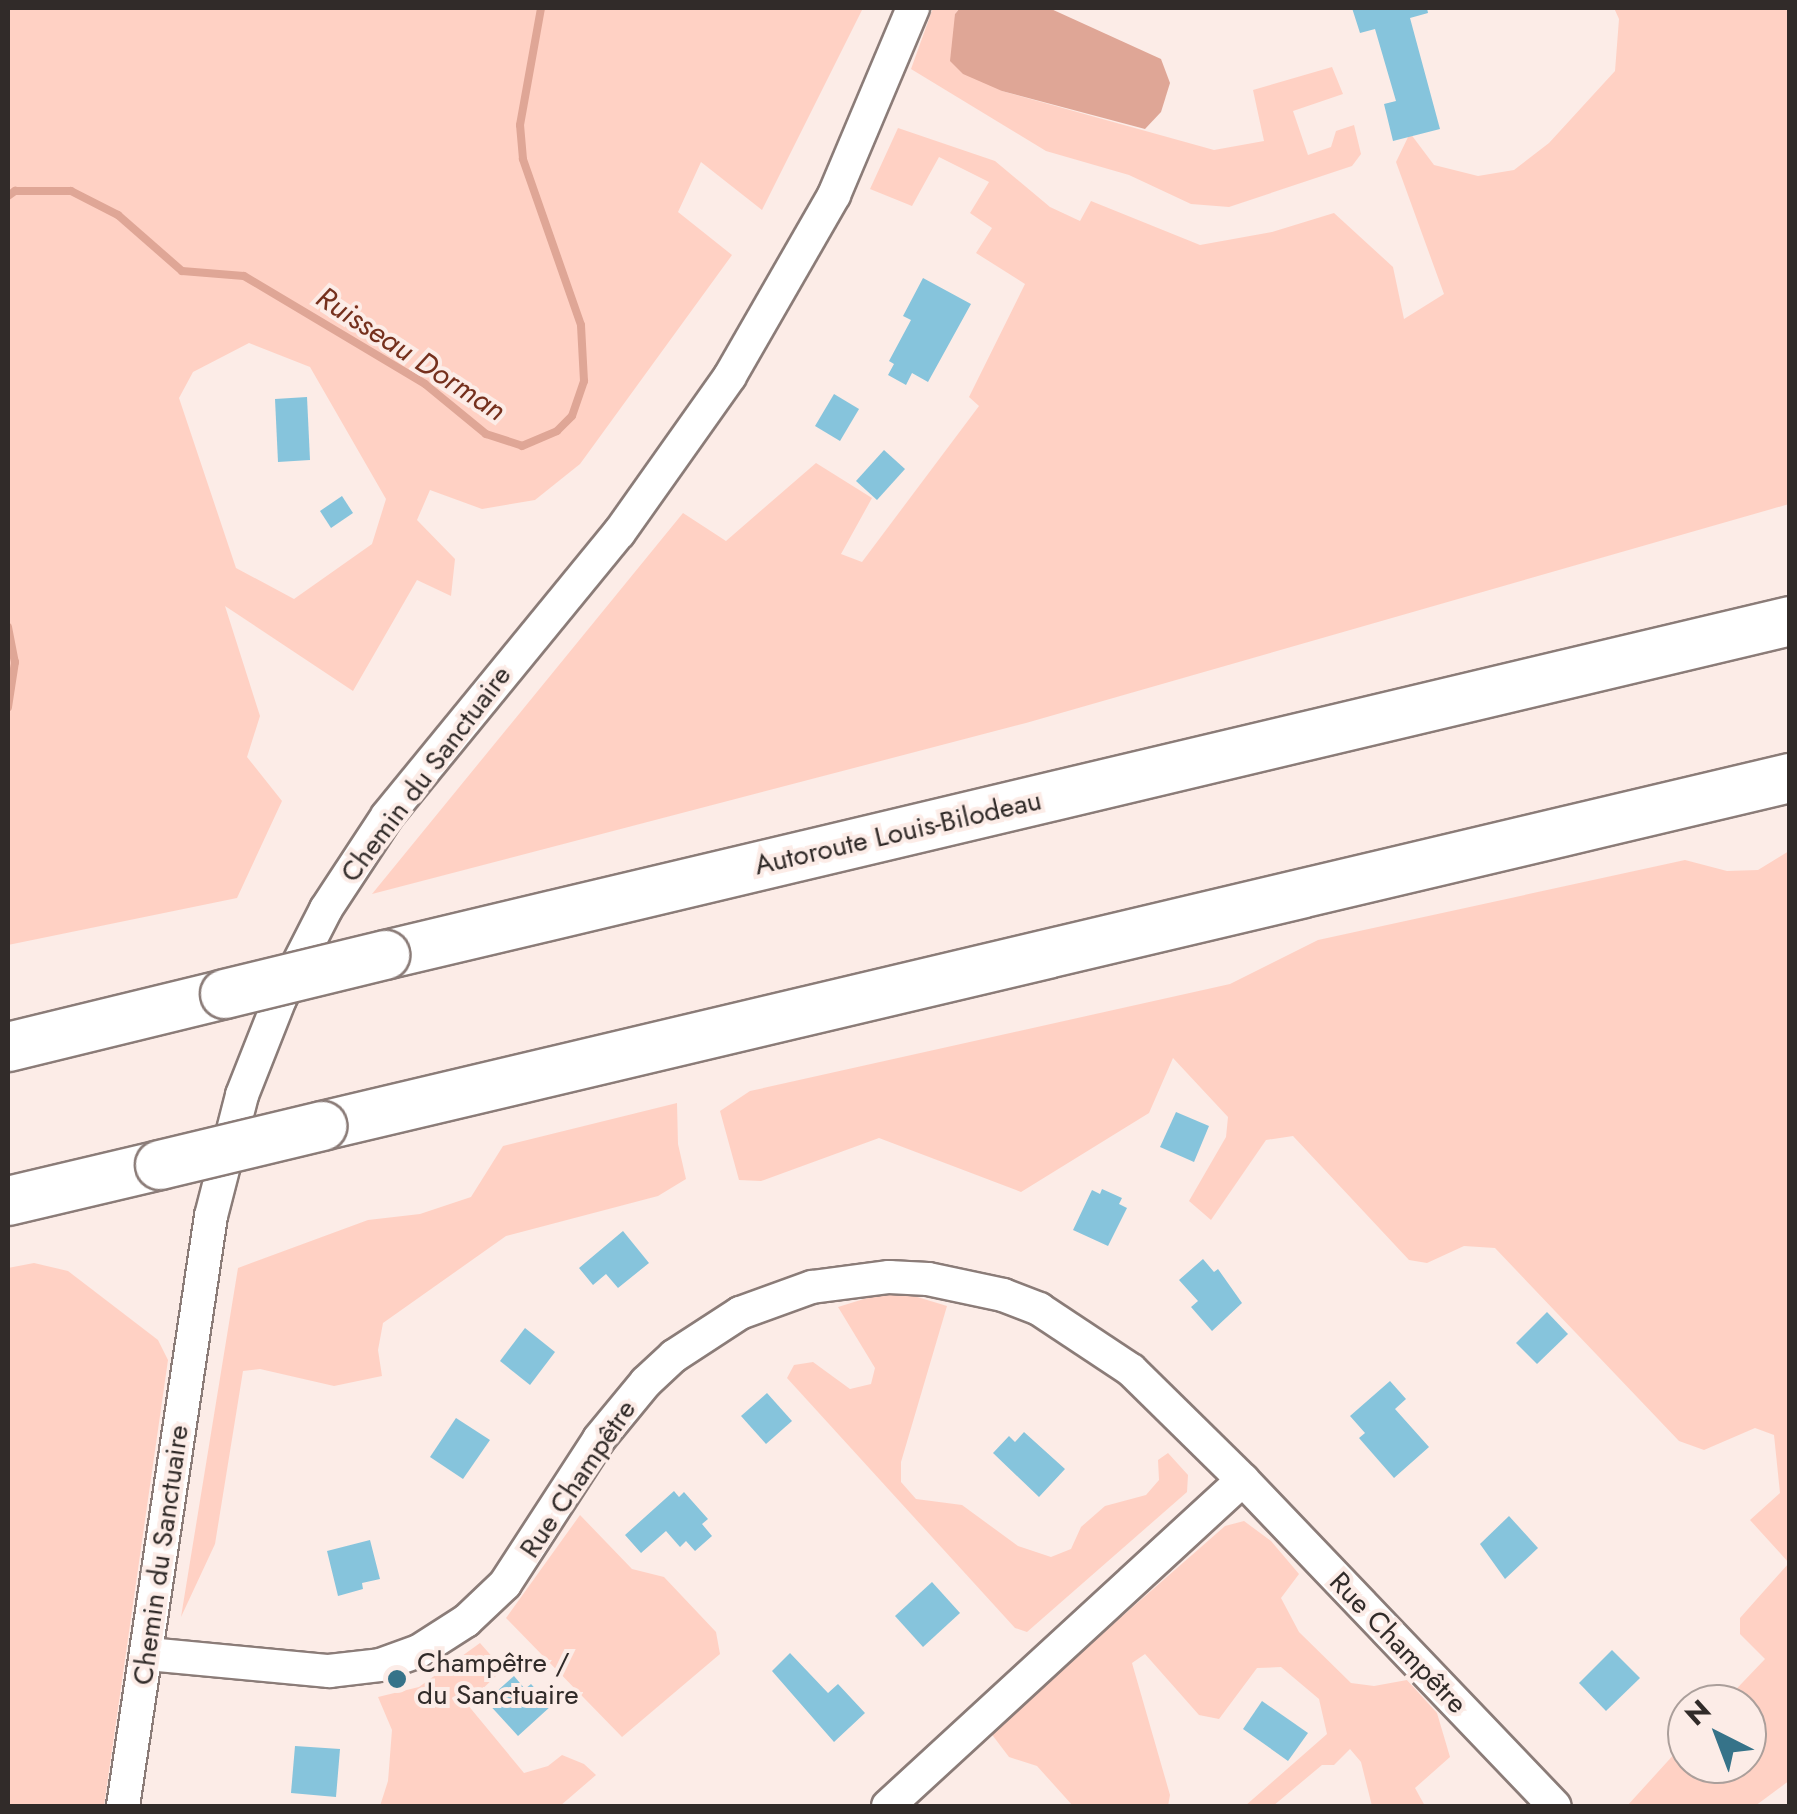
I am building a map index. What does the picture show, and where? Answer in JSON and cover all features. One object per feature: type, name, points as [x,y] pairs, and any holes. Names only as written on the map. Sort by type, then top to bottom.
[{"type":"highway","name":"Autoroute Louis-Bilodeau","points":[[8,1046],[1790,622]]},
{"type":"highway","points":[[8,1201],[1790,778]]},
{"type":"street","name":"Chemin du Sanctuaire","points":[[123,1806],[212,1216],[242,1095],[280,999],[326,909],[387,816],[627,523],[730,376],[834,195],[868,122],[912,8]]},
{"type":"street","name":"Rue Champêtre","points":[[148,1654],[329,1672],[380,1665],[419,1650],[466,1621],[505,1584],[598,1439],[646,1382],[674,1356],[722,1323],[775,1298],[850,1280],[928,1279],[1003,1295],[1039,1309],[1131,1370],[1243,1480],[1554,1806]]},
{"type":"street","points":[[888,1806],[1243,1480]]},
{"type":"shaded area","points":[[8,8],[863,8],[762,210],[701,162],[678,212],[732,255],[580,464],[535,500],[482,509],[430,490],[417,520],[455,559],[451,596],[417,580],[353,691],[225,606],[260,716],[247,757],[282,801],[237,898],[8,945]],"holes":[[[249,343],[310,367],[386,499],[372,544],[294,599],[236,568],[179,398],[193,372]]]},
{"type":"shaded area","points":[[933,8],[960,8],[955,14],[1002,91],[1214,150],[1264,141],[1253,90],[1332,67],[1343,94],[1293,111],[1308,155],[1331,147],[1336,131],[1354,125],[1361,154],[1352,166],[1229,207],[1191,204],[1129,175],[1046,151],[911,69]]},
{"type":"shaded area","points":[[960,8],[1049,8],[1161,59],[1170,83],[1161,112],[1145,129],[1002,91],[963,74],[950,61],[955,14]]},
{"type":"shaded area","points":[[1614,8],[1789,8],[1789,504],[1026,723],[372,894],[683,513],[726,541],[816,463],[872,498],[841,554],[862,562],[979,406],[969,397],[1025,284],[976,253],[992,228],[970,213],[989,182],[939,157],[912,206],[870,189],[898,128],[995,161],[1050,207],[1080,221],[1091,201],[1200,245],[1272,232],[1334,213],[1393,267],[1404,319],[1444,294],[1396,162],[1410,133],[1434,165],[1478,176],[1514,170],[1549,143],[1615,71],[1619,19]]},
{"type":"shaded area","points":[[1789,851],[1790,1780],[1755,1806],[1627,1806],[1667,1762],[1667,1784],[1767,1784],[1767,1684],[1741,1684],[1765,1659],[1740,1634],[1740,1618],[1789,1563],[1750,1520],[1780,1493],[1774,1435],[1755,1428],[1704,1450],[1679,1441],[1495,1248],[1464,1246],[1427,1263],[1409,1260],[1293,1136],[1266,1140],[1211,1220],[1189,1201],[1226,1137],[1228,1117],[1173,1058],[1149,1113],[1021,1192],[879,1138],[761,1181],[739,1180],[720,1111],[750,1091],[1230,984],[1318,940],[1685,860],[1727,871],[1758,870]]},
{"type":"shaded area","points":[[677,1103],[678,1144],[686,1179],[658,1196],[506,1236],[383,1323],[378,1350],[382,1376],[334,1386],[260,1369],[243,1371],[215,1544],[181,1617],[238,1268],[368,1220],[420,1214],[471,1197],[503,1146]]},
{"type":"shaded area","points":[[34,1263],[68,1271],[158,1340],[168,1360],[104,1806],[8,1806],[8,1268]]},
{"type":"shaded area","points":[[880,1294],[914,1296],[947,1306],[901,1462],[901,1482],[916,1499],[962,1505],[1018,1546],[1051,1557],[1071,1549],[1081,1527],[1105,1506],[1146,1495],[1159,1480],[1158,1460],[1168,1453],[1188,1475],[1187,1492],[1027,1632],[1015,1628],[787,1378],[794,1365],[813,1362],[850,1389],[871,1384],[875,1368],[838,1307]]},
{"type":"shaded area","points":[[580,1515],[632,1569],[664,1577],[716,1632],[720,1654],[622,1737],[506,1618]]},
{"type":"shaded area","points":[[1244,1521],[1271,1541],[1299,1574],[1281,1598],[1299,1632],[1351,1683],[1374,1686],[1407,1680],[1437,1713],[1450,1757],[1415,1788],[1425,1806],[1372,1806],[1361,1762],[1350,1749],[1334,1765],[1322,1765],[1273,1806],[1245,1806],[1327,1734],[1319,1699],[1281,1667],[1257,1668],[1219,1719],[1199,1715],[1145,1654],[1132,1663],[1170,1795],[1168,1806],[1073,1806],[1037,1766],[1009,1757],[990,1732],[1225,1526]]},
{"type":"shaded area","points":[[480,1643],[503,1669],[467,1704],[524,1773],[548,1766],[562,1755],[584,1764],[596,1775],[560,1806],[380,1806],[388,1781],[392,1730],[378,1697],[419,1687]]},
{"type":"building","points":[[1352,8],[1427,8],[1428,13],[1410,18],[1440,129],[1393,141],[1384,104],[1396,101],[1375,29],[1360,33]]},
{"type":"building","points":[[923,278],[971,304],[928,382],[912,373],[906,385],[888,375],[894,364],[889,361],[911,320],[903,316]]},
{"type":"building","points":[[834,394],[859,409],[840,441],[815,426]]},
{"type":"building","points":[[307,397],[310,460],[278,462],[275,399]]},
{"type":"building","points":[[884,450],[905,469],[877,500],[856,481]]},
{"type":"building","points":[[342,496],[353,513],[331,528],[320,511]]},
{"type":"building","points":[[1176,1112],[1209,1126],[1194,1162],[1160,1147]]},
{"type":"building","points":[[1102,1189],[1122,1198],[1119,1204],[1127,1208],[1108,1246],[1073,1230],[1092,1190],[1100,1194]]},
{"type":"building","points":[[623,1231],[649,1263],[618,1288],[606,1274],[593,1285],[579,1268]]},
{"type":"building","points":[[1203,1259],[1214,1272],[1218,1269],[1242,1303],[1212,1331],[1191,1307],[1198,1301],[1179,1280]]},
{"type":"building","points":[[1547,1312],[1568,1334],[1537,1364],[1516,1343]]},
{"type":"building","points":[[525,1328],[555,1352],[530,1385],[500,1361]]},
{"type":"building","points":[[1390,1381],[1406,1399],[1395,1409],[1429,1447],[1394,1478],[1359,1438],[1365,1433],[1350,1416]]},
{"type":"building","points":[[767,1393],[792,1421],[766,1444],[741,1416]]},
{"type":"building","points":[[456,1418],[490,1440],[463,1479],[430,1457]]},
{"type":"building","points":[[1024,1432],[1065,1469],[1039,1497],[993,1453],[1009,1436],[1015,1442]]},
{"type":"building","points":[[674,1491],[679,1497],[684,1492],[708,1519],[702,1524],[712,1536],[695,1551],[686,1541],[680,1547],[666,1531],[641,1553],[625,1535]]},
{"type":"building","points":[[1509,1516],[1538,1548],[1505,1579],[1480,1544]]},
{"type":"building","points":[[370,1540],[380,1579],[362,1583],[363,1589],[338,1596],[327,1551]]},
{"type":"building","points":[[932,1582],[960,1613],[923,1647],[895,1616]]},
{"type":"building","points":[[1612,1650],[1640,1678],[1606,1711],[1579,1683]]},
{"type":"building","points":[[790,1653],[828,1693],[838,1684],[865,1713],[834,1742],[772,1671]]},
{"type":"building","points":[[514,1676],[525,1689],[531,1684],[551,1706],[518,1736],[486,1701]]},
{"type":"building","points":[[1262,1701],[1308,1733],[1288,1761],[1243,1729]]},
{"type":"building","points":[[295,1746],[340,1749],[336,1797],[291,1793]]},
{"type":"waterway","name":"Ruisseau Dorman","points":[[8,196],[15,191],[71,191],[118,215],[182,271],[244,276],[425,384],[486,434],[522,446],[557,431],[572,416],[584,381],[581,325],[523,159],[520,125],[541,8]]},
{"type":"waterway","name":"Ruisseau Dorman","points":[[8,627],[15,662],[8,707]]},
{"type":"place","name":"Champêtre / du Sanctuaire","points":[[397,1679]]}]
